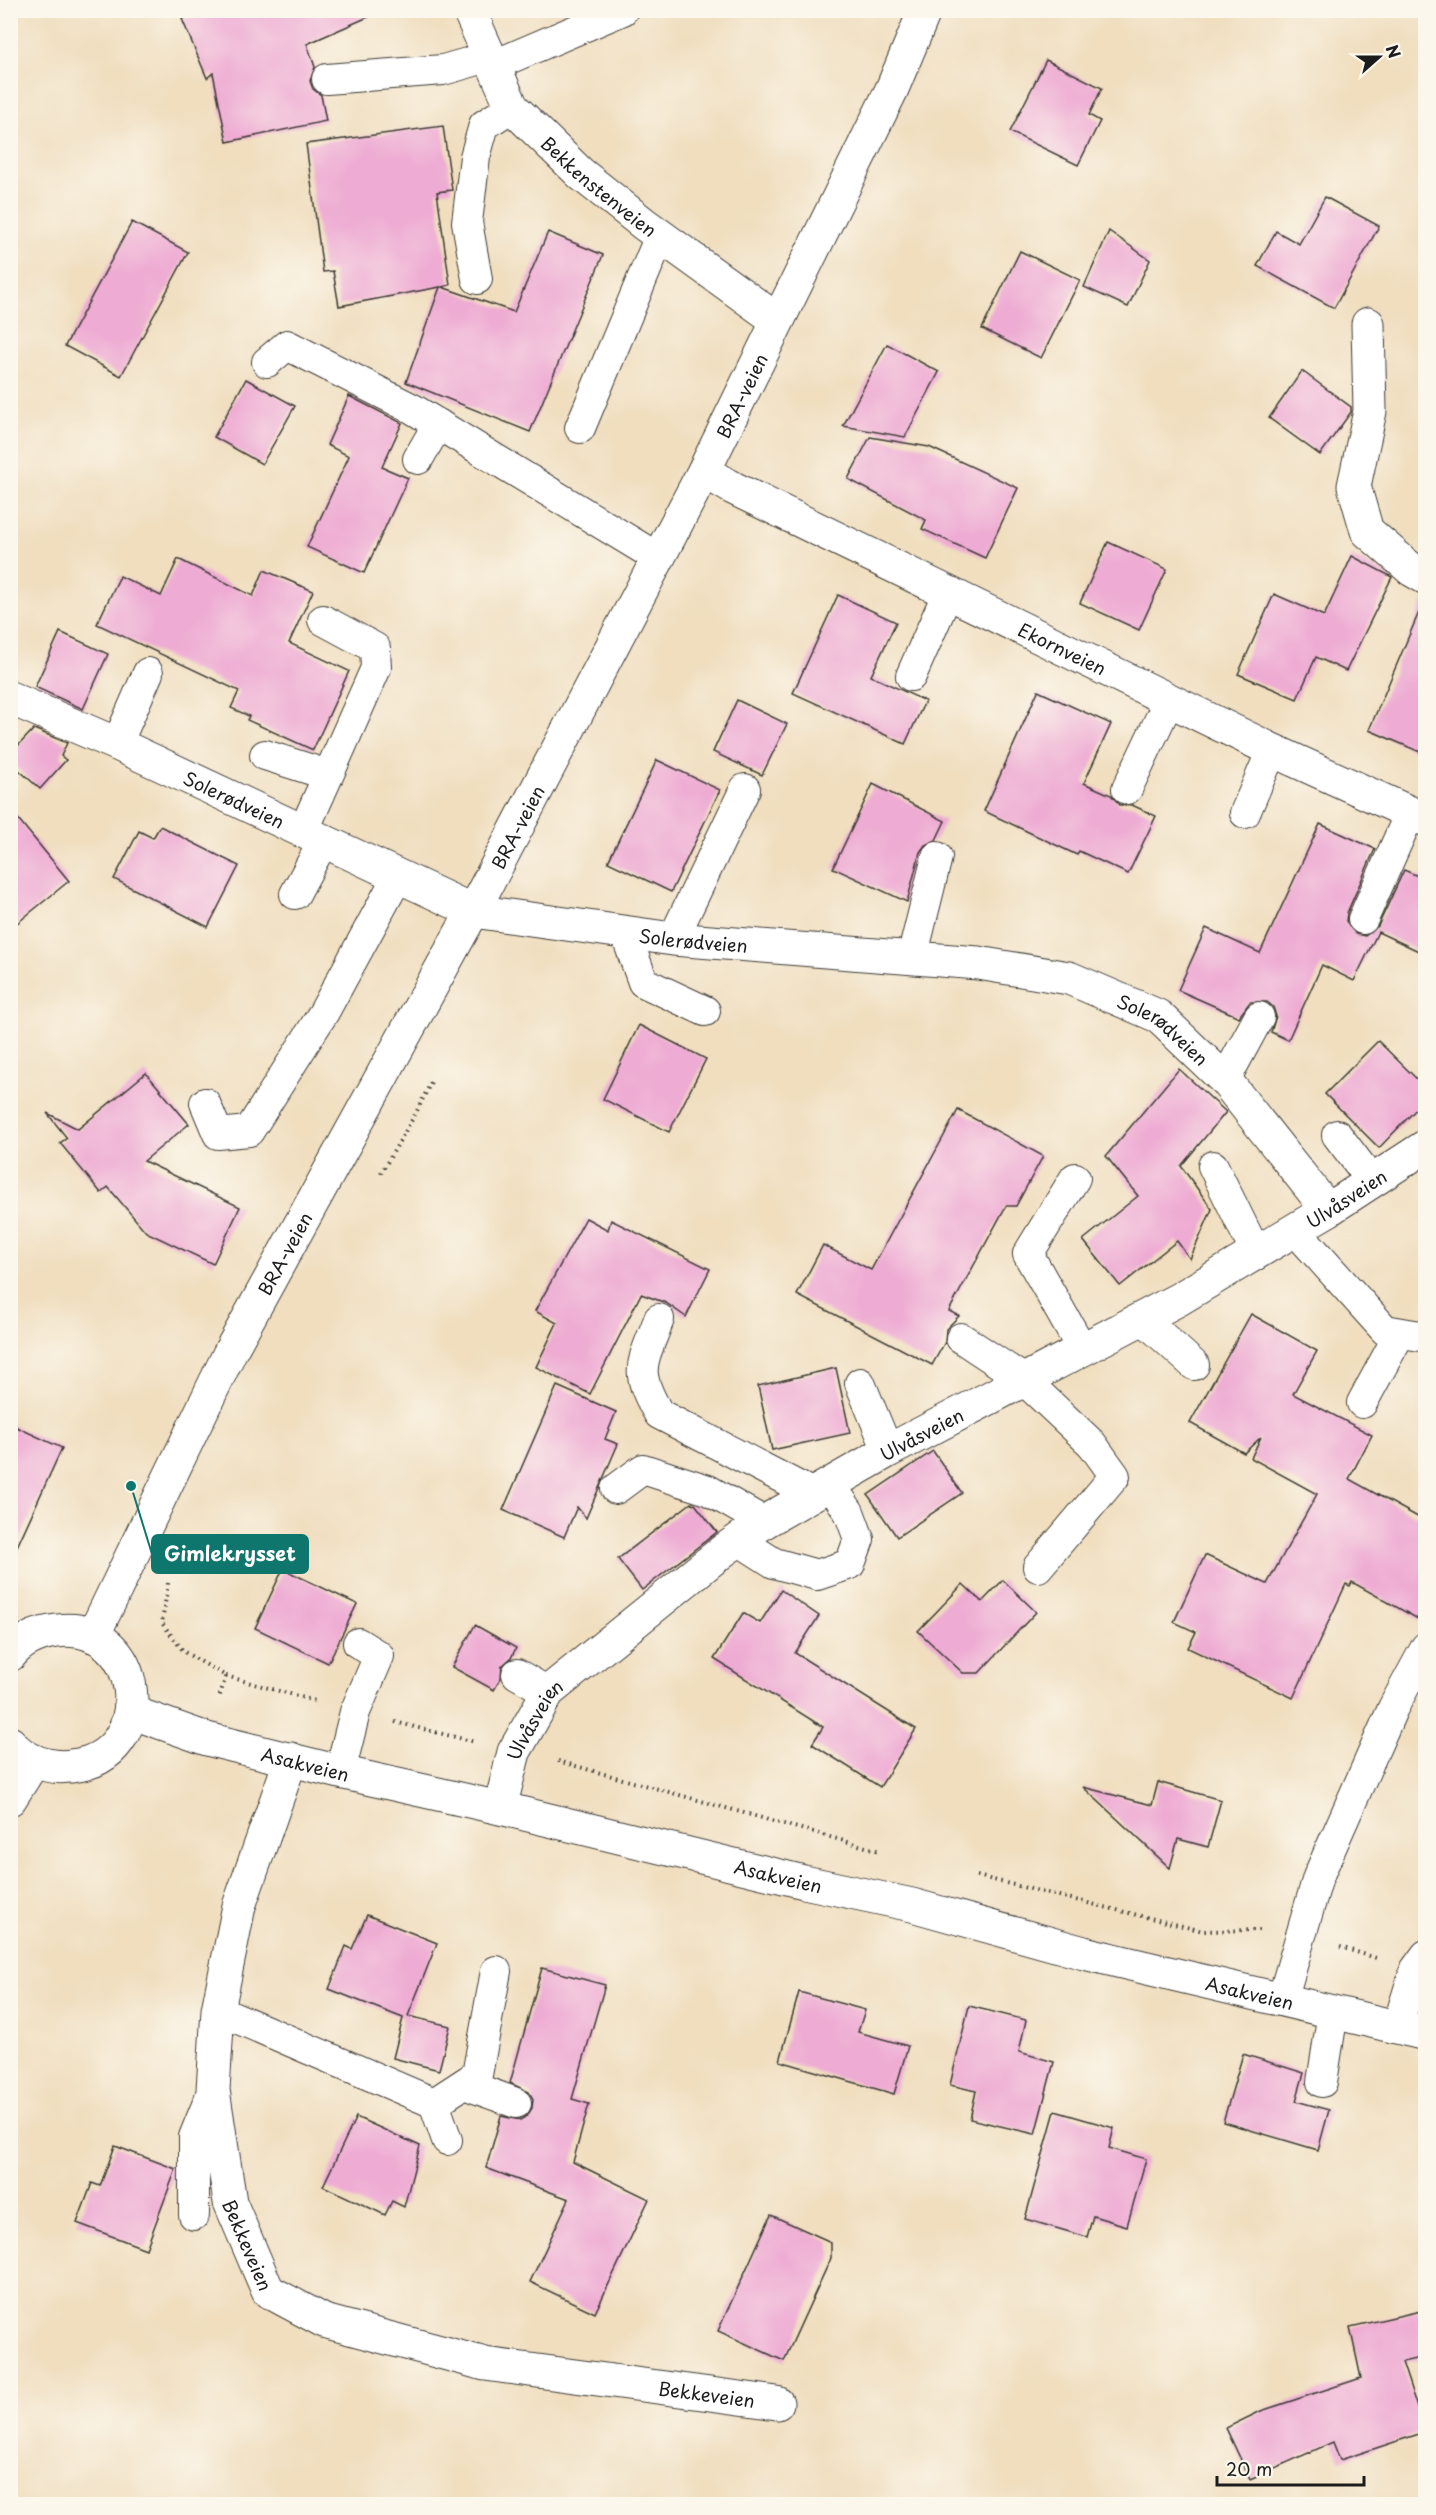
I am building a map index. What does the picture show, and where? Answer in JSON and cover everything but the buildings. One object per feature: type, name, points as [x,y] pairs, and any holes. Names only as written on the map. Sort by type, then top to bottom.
[{"type":"street","name":"Bekkenstenveien","points":[[469,10],[512,107],[581,174],[660,236],[777,320]]},
{"type":"street","name":"BRA-veien","points":[[93,1636],[231,1350],[473,911],[704,471],[892,89],[925,10]]},
{"type":"street","points":[[1368,324],[1370,411],[1353,486],[1367,531],[1412,570],[1425,578]]},
{"type":"street","name":"Ekornveien","points":[[704,471],[733,488],[1272,750],[1418,816]]},
{"type":"street","name":"Solerødveien","points":[[10,698],[117,744],[473,911],[673,939],[978,963],[1069,978],[1158,1016],[1225,1080],[1328,1210]]},
{"type":"street","name":"Ulvåsveien","points":[[500,1808],[514,1752],[548,1692],[751,1531],[888,1451],[1142,1318],[1256,1253],[1328,1210],[1425,1146]]},
{"type":"street","points":[[10,1655],[17,1647],[41,1633],[67,1629],[93,1636],[113,1650],[126,1668],[132,1690],[131,1712],[122,1736],[105,1754],[83,1765],[58,1768],[22,1752],[10,1799]]},
{"type":"street","name":"Asakveien","points":[[131,1712],[207,1739],[339,1772],[500,1808],[804,1882],[912,1905],[1084,1953],[1411,2031]]},
{"type":"street","name":"Bekkeveien","points":[[291,1759],[239,1906],[218,2010],[213,2090],[230,2202],[268,2291],[324,2321],[485,2364],[777,2403]]},
{"type":"lane","points":[[327,79],[443,70],[490,61],[623,10]]},
{"type":"lane","points":[[477,279],[467,222],[476,157],[484,125],[512,107]]},
{"type":"lane","points":[[580,428],[660,236]]},
{"type":"lane","points":[[267,362],[287,345],[413,409],[658,558]]},
{"type":"lane","points":[[418,459],[438,424]]},
{"type":"lane","points":[[911,676],[948,592]]},
{"type":"lane","points":[[295,894],[313,837],[328,775],[376,668],[375,648],[323,620]]},
{"type":"lane","points":[[117,744],[148,673]]},
{"type":"lane","points":[[1127,789],[1169,700]]},
{"type":"lane","points":[[1245,813],[1272,750]]},
{"type":"lane","points":[[265,755],[328,775]]},
{"type":"lane","points":[[673,939],[745,789]]},
{"type":"lane","points":[[1363,919],[1418,816]]},
{"type":"lane","points":[[912,958],[937,857]]},
{"type":"lane","points":[[205,1103],[218,1134],[249,1131],[324,1012],[398,876]]},
{"type":"lane","points":[[626,932],[643,982],[705,1011]]},
{"type":"lane","points":[[1225,1080],[1259,1017]]},
{"type":"lane","points":[[1337,1135],[1372,1181]]},
{"type":"lane","points":[[1213,1166],[1256,1253]]},
{"type":"lane","points":[[1075,1178],[1029,1254],[1082,1349]]},
{"type":"lane","points":[[1295,1230],[1385,1330],[1413,1335],[1362,1403]]},
{"type":"lane","points":[[1142,1318],[1194,1365]]},
{"type":"lane","points":[[616,1489],[643,1469],[708,1490],[751,1531],[774,1563],[817,1575],[850,1564],[859,1539],[849,1512],[822,1489],[659,1414],[647,1392],[640,1365],[658,1319]]},
{"type":"lane","points":[[961,1338],[1023,1379],[1092,1444],[1116,1476],[1038,1567]]},
{"type":"lane","points":[[860,1383],[888,1451]]},
{"type":"lane","points":[[339,1772],[355,1712],[379,1656],[358,1643]]},
{"type":"lane","points":[[1282,2000],[1318,1876],[1393,1708],[1425,1647]]},
{"type":"lane","points":[[517,1674],[548,1692]]},
{"type":"lane","points":[[1411,2031],[1420,1962]]},
{"type":"lane","points":[[434,2103],[477,2075],[495,1971]]},
{"type":"lane","points":[[218,2010],[434,2103],[447,2140]]},
{"type":"lane","points":[[1322,2082],[1333,2012]]},
{"type":"lane","points":[[464,2084],[516,2103]]},
{"type":"lane","points":[[194,2216],[194,2138],[213,2090]]},
{"type":"path","points":[[226,1676],[355,1712],[555,1760],[892,1854]]},
{"type":"path","points":[[971,1874],[1203,1931],[1272,1930],[1420,1962]]},
{"type":"place","name":"Gimlekrysset","points":[[131,1486]]}]
